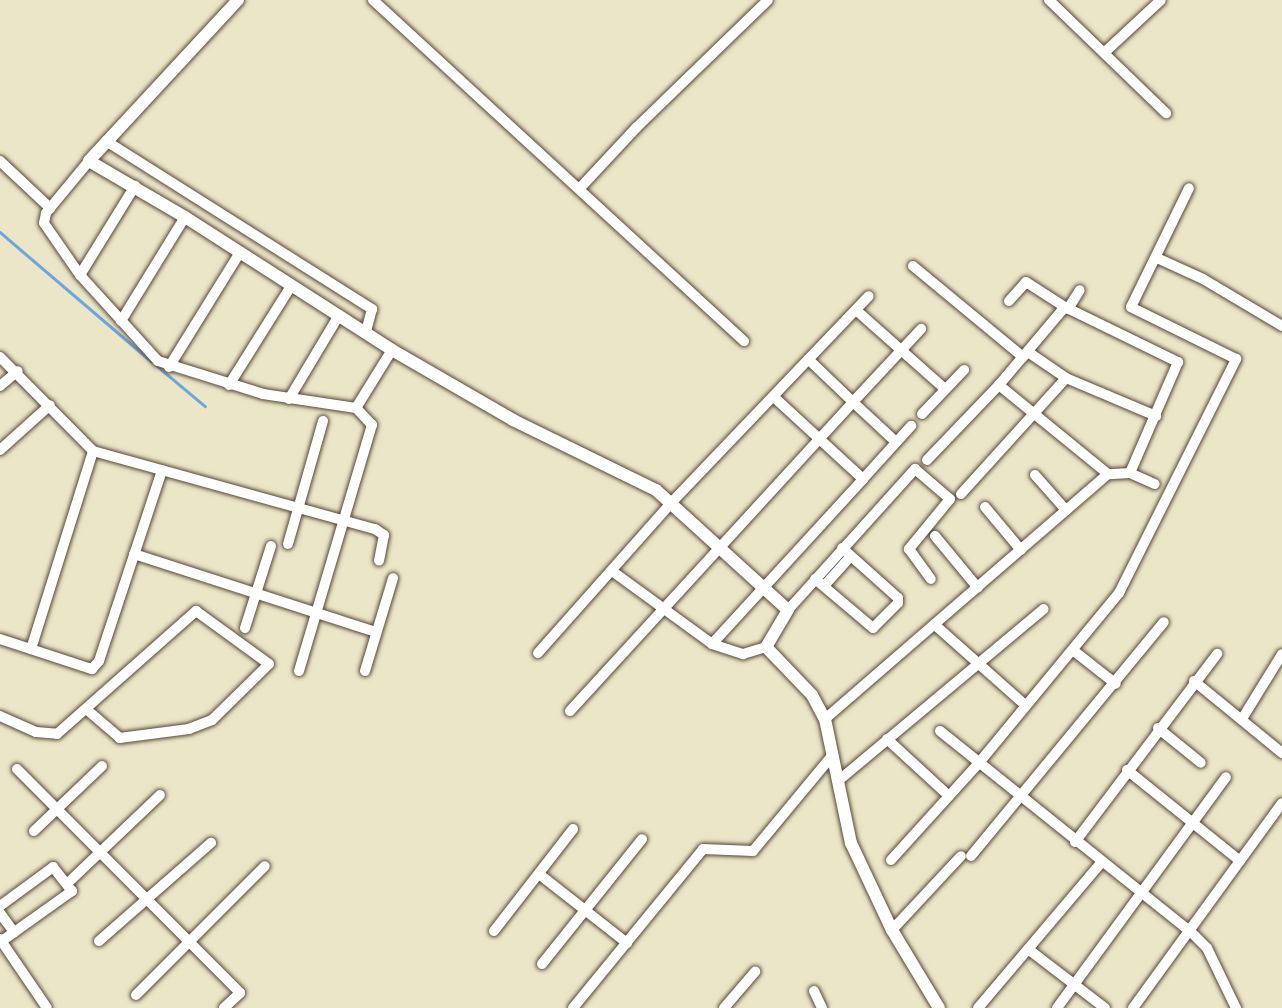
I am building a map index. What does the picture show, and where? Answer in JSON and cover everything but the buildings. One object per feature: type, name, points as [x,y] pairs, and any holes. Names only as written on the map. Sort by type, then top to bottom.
[{"type":"street","points":[[238,0],[106,141],[50,208],[44,223],[80,275],[121,321],[169,367],[289,399],[356,408],[372,425],[299,671]]},
{"type":"street","points":[[373,0],[581,187],[744,341]]},
{"type":"street","points":[[581,187],[768,0]]},
{"type":"street","points":[[1049,0],[1166,113]]},
{"type":"street","points":[[1105,52],[1161,0]]},
{"type":"street","points":[[106,141],[372,309],[366,331]]},
{"type":"street","points":[[0,161],[50,208]]},
{"type":"street","points":[[89,161],[185,217],[392,350],[513,420],[656,490],[788,610]]},
{"type":"street","points":[[80,275],[135,186]]},
{"type":"street","points":[[891,860],[978,764],[1024,704],[1074,651],[1119,593],[1236,359],[1131,307],[1189,188]]},
{"type":"street","points":[[121,321],[185,217]]},
{"type":"street","points":[[169,367],[239,254]]},
{"type":"street","points":[[1157,258],[1203,279],[1282,326]]},
{"type":"street","points":[[913,266],[1026,355],[1066,378],[1156,416]]},
{"type":"street","points":[[1009,301],[1026,282],[1066,308],[1178,362],[1130,473]]},
{"type":"street","points":[[229,385],[291,286]]},
{"type":"street","points":[[928,460],[1026,355],[1080,290]]},
{"type":"street","points":[[538,653],[671,503],[775,398],[808,359],[869,296]]},
{"type":"street","points":[[856,310],[945,389]]},
{"type":"street","points":[[289,399],[339,315]]},
{"type":"street","points":[[569,711],[660,608],[921,329]]},
{"type":"street","points":[[356,408],[392,350]]},
{"type":"street","points":[[0,357],[18,372],[93,450],[383,532],[379,561]]},
{"type":"street","points":[[808,359],[896,442]]},
{"type":"street","points":[[922,414],[964,370]]},
{"type":"street","points":[[0,386],[18,372]]},
{"type":"street","points":[[961,494],[1066,378]]},
{"type":"street","points":[[999,385],[1108,474]]},
{"type":"street","points":[[775,398],[863,479]]},
{"type":"street","points":[[0,450],[50,405]]},
{"type":"street","points":[[288,544],[323,421]]},
{"type":"street","points":[[712,644],[911,426]]},
{"type":"street","points":[[31,649],[93,450]]},
{"type":"street","points":[[612,571],[712,644],[743,654],[766,647],[788,610],[842,548],[918,469],[950,497],[909,549],[931,579]]},
{"type":"street","points":[[0,639],[92,669],[99,661],[162,470]]},
{"type":"street","points":[[825,719],[1108,474],[1130,473],[1155,484]]},
{"type":"street","points":[[1035,475],[1066,510]]},
{"type":"street","points":[[985,507],[1021,550]]},
{"type":"street","points":[[935,536],[978,588]]},
{"type":"street","points":[[244,628],[271,546]]},
{"type":"street","points":[[815,579],[873,628],[898,603],[898,598],[842,548]]},
{"type":"street","points":[[134,554],[376,632]]},
{"type":"street","points":[[824,586],[851,556]]},
{"type":"street","points":[[829,563],[837,571]]},
{"type":"street","points":[[365,671],[393,578]]},
{"type":"street","points":[[838,781],[1044,609]]},
{"type":"street","points":[[0,717],[52,736],[195,611],[269,664],[212,720],[189,729],[120,738],[86,709]]},
{"type":"street","points":[[892,930],[1021,798],[1164,622]]},
{"type":"street","points":[[935,625],[1024,704]]},
{"type":"street","points":[[766,647],[812,695],[825,719],[851,843],[892,930],[939,1008]]},
{"type":"street","points":[[1074,651],[1116,684]]},
{"type":"street","points":[[1075,842],[1217,654]]},
{"type":"street","points":[[1242,719],[1282,654]]},
{"type":"street","points":[[1194,681],[1282,752]]},
{"type":"street","points":[[1158,729],[1201,763]]},
{"type":"street","points":[[940,731],[1075,842],[1190,931],[1207,948],[1236,1008]]},
{"type":"street","points":[[887,739],[949,796]]},
{"type":"street","points":[[573,1008],[703,849],[753,851],[831,757]]},
{"type":"street","points":[[34,831],[102,766]]},
{"type":"street","points":[[17,769],[240,993],[224,1008]]},
{"type":"street","points":[[1127,770],[1240,861]]},
{"type":"street","points":[[1057,1008],[1144,895],[1226,777]]},
{"type":"street","points":[[71,880],[160,795]]},
{"type":"street","points":[[1133,1008],[1282,803]]},
{"type":"street","points":[[494,931],[573,829]]},
{"type":"street","points":[[542,964],[642,839]]},
{"type":"street","points":[[99,941],[144,898],[211,843]]},
{"type":"street","points":[[980,1007],[1102,862]]},
{"type":"street","points":[[136,995],[192,943],[265,866]]},
{"type":"street","points":[[0,906],[51,867],[57,868],[70,887],[68,897],[1,940],[47,1008]]},
{"type":"street","points":[[539,874],[627,943]]},
{"type":"street","points":[[2,920],[15,932]]},
{"type":"street","points":[[1028,948],[1105,1008]]},
{"type":"street","points":[[724,1008],[755,972]]},
{"type":"street","points":[[814,990],[822,1008]]},
{"type":"waterway","points":[[0,232],[151,361]]},
{"type":"waterway","points":[[156,365],[205,406]]}]
